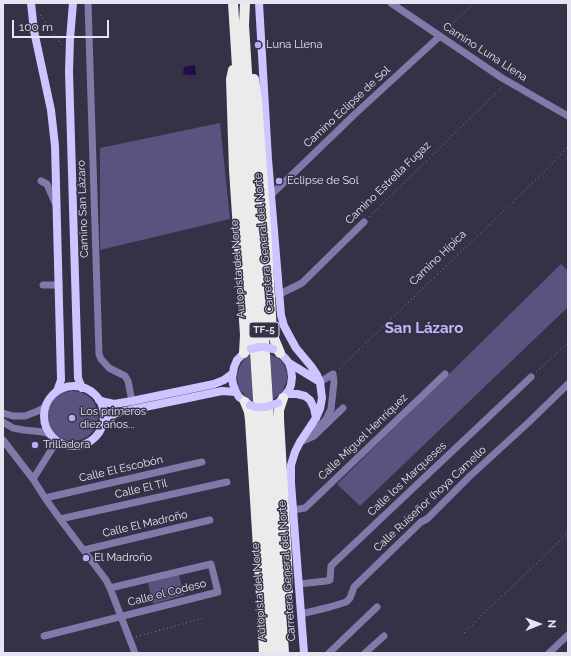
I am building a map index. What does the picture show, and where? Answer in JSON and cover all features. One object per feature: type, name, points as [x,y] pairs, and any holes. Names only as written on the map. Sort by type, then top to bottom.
[{"type":"highway","name":"Autopista del Norte","points":[[233,3],[274,653]]},
{"type":"highway","name":"Autopista del Norte","points":[[245,5],[244,25],[284,653]]},
{"type":"highway","points":[[245,5],[250,25],[257,101],[272,332],[277,351]]},
{"type":"highway","points":[[236,56],[231,79],[234,170],[247,351]]},
{"type":"highway","points":[[283,398],[279,410],[279,418],[287,560],[290,653]]},
{"type":"highway","points":[[248,403],[264,653]]},
{"type":"main road","points":[[31,3],[37,49],[51,110],[54,131],[61,380],[57,391]]},
{"type":"main road","points":[[73,3],[70,71],[78,378],[82,388]]},
{"type":"main road","name":"Carretera General del Norte","points":[[259,3],[278,295],[281,316],[284,326],[296,348],[316,373],[320,382],[322,398],[320,409],[316,418],[300,442],[291,465],[304,653]]},
{"type":"main road","points":[[316,418],[314,408],[310,400],[297,394],[283,398],[266,407],[256,407],[248,403],[236,392],[232,374],[237,360],[247,351],[259,347],[265,347],[277,351],[289,363],[320,382]]},
{"type":"main road","points":[[283,398],[291,385],[292,377],[289,363]]},
{"type":"main road","points":[[99,400],[103,412],[102,425],[94,438],[87,443],[72,446],[64,445],[50,434],[45,426],[45,407],[48,401],[57,391],[69,386],[89,390],[99,400],[114,404],[214,384],[224,380],[232,374]]},
{"type":"main road","points":[[102,425],[116,413],[222,391],[236,392]]},
{"type":"street","name":"Camino San Lázaro","points":[[88,3],[99,354],[101,359],[109,368],[125,376],[128,381],[132,401]]},
{"type":"street","name":"Camino Luna Llena","points":[[391,3],[508,81],[568,116]]},
{"type":"street","name":"Camino Eclipse de Sol","points":[[271,195],[356,113],[440,36]]},
{"type":"street","points":[[41,180],[47,184],[56,206]]},
{"type":"street","name":"Camino Estrella Fugaz","points":[[278,295],[302,283],[364,222]]},
{"type":"street","points":[[43,285],[58,285]]},
{"type":"street","points":[[307,431],[319,427],[326,419],[331,409],[334,388],[333,374],[320,382]]},
{"type":"street","name":"Calle Miguel Henríquez","points":[[294,510],[305,508],[445,374]]},
{"type":"street","name":"Calle los Marqueses","points":[[299,584],[330,580],[331,566],[531,377]]},
{"type":"street","name":"Calle Ruiseñor (hoya Camello","points":[[301,614],[346,602],[350,598],[354,587],[568,384]]},
{"type":"street","points":[[3,413],[13,416],[25,416],[45,407]]},
{"type":"street","points":[[300,442],[314,436],[343,408]]},
{"type":"street","points":[[3,422],[13,428],[50,434]]},
{"type":"street","points":[[3,440],[106,580],[135,653]]},
{"type":"street","points":[[33,479],[57,441]]},
{"type":"street","name":"Calle El Escobón","points":[[45,498],[202,462]]},
{"type":"street","name":"Calle El Til","points":[[60,519],[227,482]]},
{"type":"street","name":"Calle El Madroño","points":[[84,550],[210,520]]},
{"type":"street","name":"Calle el Codeso","points":[[44,636],[218,592],[211,564],[110,588]]},
{"type":"street","points":[[329,653],[377,607]]},
{"type":"street","points":[[549,653],[568,635]]},
{"type":"street","points":[[365,653],[384,636]]},
{"type":"path","points":[[440,36],[474,3]]},
{"type":"path","points":[[32,14],[39,13],[63,46],[70,47]]},
{"type":"path","name":"Camino Estrella Fugaz","points":[[364,222],[508,81]]},
{"type":"path","name":"Camino Hípica","points":[[333,374],[542,174],[568,147]]},
{"type":"path","points":[[531,377],[568,343]]},
{"type":"path","points":[[464,633],[568,533]]},
{"type":"path","points":[[130,639],[204,618]]},
{"type":"shaded area","points":[[195,65],[196,75],[183,74],[184,67]]},
{"type":"shaded area","points":[[220,123],[230,219],[100,250],[100,148]]},
{"type":"shaded area","points":[[561,264],[568,271],[568,307],[360,506],[337,484]]},
{"type":"shaded area","points":[[270,354],[281,360],[287,374],[287,380],[282,392],[273,399]]},
{"type":"shaded area","points":[[250,355],[253,401],[240,390],[237,378],[241,364],[245,358]]},
{"type":"shaded area","points":[[73,391],[83,393],[91,398],[96,406],[98,416],[96,426],[91,434],[83,439],[73,441],[63,439],[55,434],[50,426],[48,416],[50,406],[55,398],[63,393]]},
{"type":"shaded area","points":[[179,575],[184,595],[153,604],[148,583]]},
{"type":"place","name":"Luna Llena","points":[[258,45]]},
{"type":"place","name":"Eclipse de Sol","points":[[279,181]]},
{"type":"place","name":"Los primeros diez años...","points":[[72,418]]},
{"type":"place","name":"Trilladora","points":[[35,445]]},
{"type":"place","name":"El Madroño","points":[[86,558]]},
{"type":"district","name":"San Lázaro","points":[[424,328]]}]
